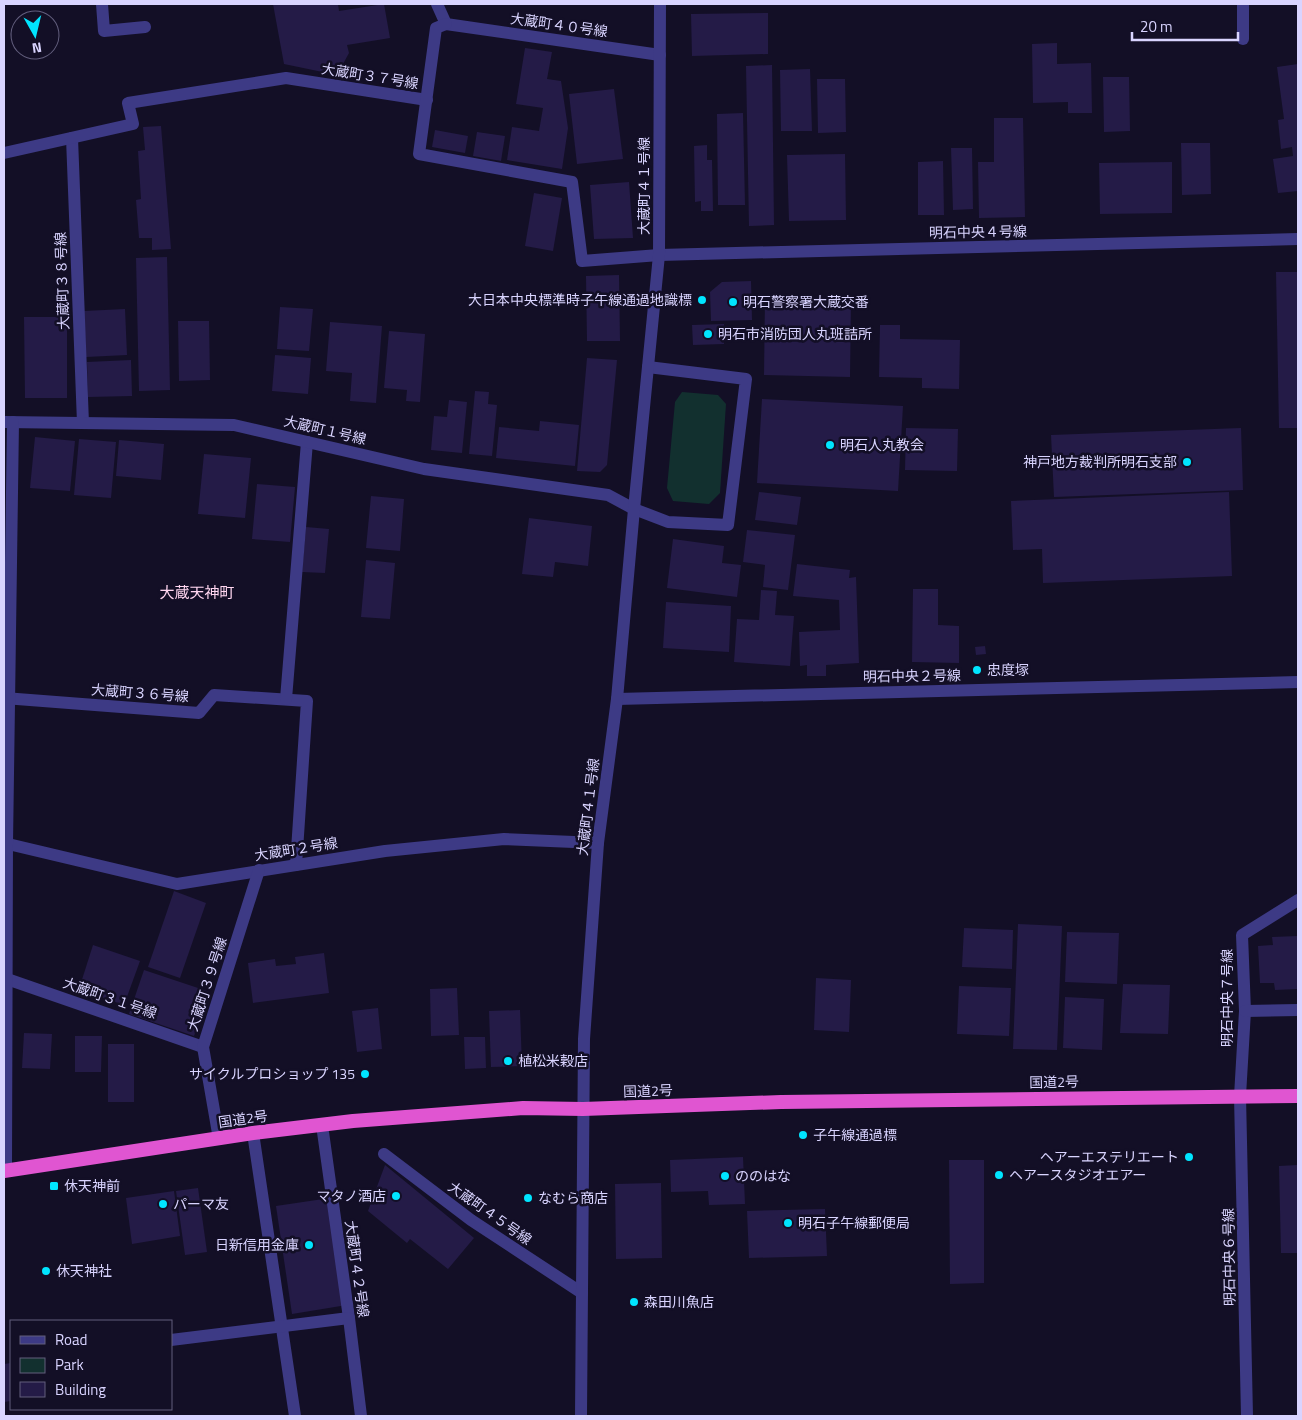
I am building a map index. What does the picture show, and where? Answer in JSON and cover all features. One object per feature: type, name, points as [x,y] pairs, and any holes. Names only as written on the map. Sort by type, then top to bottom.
[{"type":"highway","name":"国道2号","points":[[5,1170],[253,1133],[322,1125],[523,1108],[583,1109],[780,1102],[1298,1096]]},
{"type":"street","points":[[102,4],[104,31],[145,27]]},
{"type":"street","points":[[427,100],[436,28],[446,24],[437,4]]},
{"type":"street","name":"大蔵町４１号線","points":[[581,1416],[584,1039],[598,844],[617,698],[659,255],[660,4]]},
{"type":"street","points":[[1243,4],[1244,39]]},
{"type":"street","name":"大蔵町４０号線","points":[[446,24],[660,55]]},
{"type":"street","name":"大蔵町３７号線","points":[[4,153],[133,124],[128,103],[286,78],[427,100],[419,154],[572,182],[582,261],[659,255]]},
{"type":"street","name":"大蔵町３８号線","points":[[72,138],[83,423]]},
{"type":"street","name":"明石中央４号線","points":[[659,255],[1298,239]]},
{"type":"street","points":[[634,509],[668,522],[728,525],[746,379],[648,367]]},
{"type":"street","points":[[5,1170],[8,422]]},
{"type":"street","name":"大蔵町１号線","points":[[8,422],[234,425],[424,469],[608,495],[634,509]]},
{"type":"street","points":[[286,700],[307,442]]},
{"type":"street","name":"明石中央２号線","points":[[617,698],[1298,682]]},
{"type":"street","name":"大蔵町３６号線","points":[[6,698],[199,713],[214,695],[307,701],[296,865]]},
{"type":"street","name":"大蔵町２号線","points":[[6,844],[177,884],[385,851],[504,839],[598,844]]},
{"type":"street","name":"大蔵町３９号線","points":[[219,1138],[203,1047],[259,870]]},
{"type":"street","name":"明石中央７号線","points":[[1240,1096],[1245,1011],[1242,936],[1298,900]]},
{"type":"street","name":"大蔵町３１号線","points":[[7,979],[203,1047]]},
{"type":"street","points":[[1245,1011],[1298,1010]]},
{"type":"street","name":"明石中央６号線","points":[[1240,1096],[1247,1416]]},
{"type":"street","name":"大蔵町４２号線","points":[[322,1125],[361,1416]]},
{"type":"street","points":[[253,1133],[295,1416]]},
{"type":"street","name":"大蔵町４５号線","points":[[384,1154],[471,1220],[582,1293]]},
{"type":"street","points":[[172,1340],[348,1318]]},
{"type":"green space","points":[[682,392],[718,395],[726,404],[720,493],[709,504],[673,501],[667,488],[675,402]]},
{"type":"building","points":[[273,4],[338,4],[339,11],[384,4],[390,38],[347,45],[349,53],[337,75],[284,64]]},
{"type":"building","points":[[768,13],[768,54],[692,56],[691,14]]},
{"type":"building","points":[[1057,43],[1057,64],[1091,63],[1092,113],[1068,113],[1068,102],[1033,103],[1032,44]]},
{"type":"building","points":[[525,48],[552,52],[547,79],[561,81],[568,128],[562,169],[507,160],[512,127],[539,131],[543,108],[516,104]]},
{"type":"building","points":[[1298,64],[1298,191],[1278,193],[1273,159],[1293,156],[1292,147],[1281,149],[1278,120],[1284,119],[1277,67]]},
{"type":"building","points":[[772,65],[774,225],[749,226],[746,66]]},
{"type":"building","points":[[810,69],[812,131],[781,131],[780,70]]},
{"type":"building","points":[[1103,77],[1129,77],[1130,131],[1104,132]]},
{"type":"building","points":[[817,79],[845,79],[846,132],[818,133]]},
{"type":"building","points":[[614,89],[623,159],[577,164],[569,94]]},
{"type":"building","points":[[743,113],[745,205],[718,205],[717,114]]},
{"type":"building","points":[[994,118],[1023,118],[1025,217],[979,218],[978,162],[994,162]]},
{"type":"building","points":[[161,126],[171,249],[152,250],[152,238],[139,238],[136,200],[141,199],[138,151],[145,150],[143,127]]},
{"type":"building","points":[[435,130],[468,136],[465,153],[432,147]]},
{"type":"building","points":[[477,132],[505,136],[501,161],[473,156]]},
{"type":"building","points":[[1181,143],[1210,143],[1211,194],[1182,195]]},
{"type":"building","points":[[707,145],[707,160],[712,160],[713,211],[701,211],[701,201],[695,202],[694,146]]},
{"type":"building","points":[[951,148],[972,148],[973,209],[953,210]]},
{"type":"building","points":[[845,154],[846,220],[789,221],[787,155]]},
{"type":"building","points":[[943,161],[944,215],[918,215],[918,162]]},
{"type":"building","points":[[1172,162],[1172,213],[1100,214],[1099,163]]},
{"type":"building","points":[[629,182],[633,238],[594,239],[590,185]]},
{"type":"building","points":[[534,193],[562,198],[553,251],[525,246]]},
{"type":"building","points":[[167,257],[170,390],[139,391],[136,258]]},
{"type":"building","points":[[1276,272],[1298,272],[1298,428],[1279,428]]},
{"type":"building","points":[[619,275],[620,341],[587,341],[586,276]]},
{"type":"building","points":[[751,281],[752,320],[711,321],[710,292],[722,282]]},
{"type":"building","points":[[765,297],[851,299],[850,377],[764,375]]},
{"type":"building","points":[[280,307],[313,309],[309,351],[277,349]]},
{"type":"building","points":[[125,309],[127,355],[86,357],[84,311]]},
{"type":"building","points":[[24,317],[67,317],[67,398],[25,398]]},
{"type":"building","points":[[178,321],[209,321],[210,380],[179,381]]},
{"type":"building","points":[[330,322],[382,326],[376,403],[350,401],[352,373],[326,371]]},
{"type":"building","name":"明石市消防団人丸班詰所","points":[[724,324],[724,344],[693,345],[692,325]]},
{"type":"building","points":[[880,325],[900,325],[900,339],[960,340],[959,389],[922,388],[922,378],[879,377]]},
{"type":"building","points":[[389,331],[425,334],[420,402],[406,401],[407,390],[384,388]]},
{"type":"building","points":[[275,355],[311,358],[308,394],[272,391]]},
{"type":"building","points":[[587,358],[617,360],[607,465],[600,472],[577,471]]},
{"type":"building","points":[[131,360],[132,396],[88,397],[87,362]]},
{"type":"building","points":[[475,391],[489,392],[488,404],[497,405],[492,456],[469,454]]},
{"type":"building","name":"明石人丸教会","points":[[762,399],[903,406],[898,491],[757,483]]},
{"type":"building","points":[[449,400],[467,402],[462,453],[431,450],[434,416],[447,417]]},
{"type":"building","points":[[540,421],[579,425],[575,466],[496,458],[499,427],[539,431]]},
{"type":"building","points":[[906,428],[958,429],[957,471],[905,470]]},
{"type":"building","points":[[1241,428],[1243,490],[1054,497],[1051,435]]},
{"type":"building","points":[[35,437],[75,441],[70,491],[30,488]]},
{"type":"building","points":[[79,439],[116,442],[111,498],[74,495]]},
{"type":"building","points":[[119,440],[164,444],[161,480],[116,476]]},
{"type":"building","points":[[204,454],[251,458],[245,518],[198,514]]},
{"type":"building","points":[[257,484],[295,487],[290,542],[252,539]]},
{"type":"building","points":[[759,492],[801,497],[797,525],[755,520]]},
{"type":"building","points":[[1229,492],[1232,576],[1043,583],[1042,549],[1013,550],[1011,501]]},
{"type":"building","points":[[371,496],[404,499],[400,551],[366,548]]},
{"type":"building","points":[[529,518],[592,526],[588,566],[555,562],[553,577],[522,574]]},
{"type":"building","points":[[306,527],[329,529],[325,573],[302,572]]},
{"type":"building","points":[[747,530],[795,535],[788,590],[763,587],[765,565],[743,562]]},
{"type":"building","points":[[673,539],[724,546],[722,563],[741,565],[737,597],[667,588]]},
{"type":"building","points":[[366,560],[395,563],[390,619],[361,617]]},
{"type":"building","points":[[797,564],[850,570],[849,578],[856,577],[859,663],[826,665],[826,676],[807,676],[807,665],[800,666],[799,632],[840,630],[839,600],[793,596]]},
{"type":"building","points":[[913,589],[938,589],[938,625],[959,626],[959,663],[912,662]]},
{"type":"building","points":[[761,590],[777,591],[775,615],[794,616],[790,666],[734,662],[737,619],[759,620]]},
{"type":"building","points":[[666,602],[731,606],[729,652],[663,648]]},
{"type":"building","points":[[985,646],[986,654],[976,655],[975,647]]},
{"type":"building","points":[[174,891],[206,903],[180,978],[148,967]]},
{"type":"building","points":[[1018,924],[1062,926],[1057,1050],[1013,1049]]},
{"type":"building","points":[[964,928],[1013,930],[1012,969],[962,967]]},
{"type":"building","points":[[1067,932],[1119,933],[1117,984],[1065,982]]},
{"type":"building","points":[[1298,936],[1298,989],[1275,990],[1274,983],[1260,983],[1258,946],[1273,945],[1272,937]]},
{"type":"building","points":[[93,945],[140,961],[124,1005],[79,989]]},
{"type":"building","points":[[324,953],[329,993],[253,1003],[248,963],[275,959],[276,966],[296,964],[295,957]]},
{"type":"building","points":[[144,970],[210,992],[194,1036],[129,1014]]},
{"type":"building","points":[[816,978],[851,980],[849,1032],[814,1030]]},
{"type":"building","points":[[1123,984],[1170,985],[1168,1034],[1120,1033]]},
{"type":"building","points":[[959,986],[1011,988],[1009,1036],[957,1034]]},
{"type":"building","points":[[457,988],[459,1035],[431,1036],[430,989]]},
{"type":"building","points":[[1065,997],[1104,999],[1102,1050],[1063,1048]]},
{"type":"building","points":[[378,1008],[382,1049],[357,1052],[352,1011]]},
{"type":"building","points":[[520,1010],[522,1066],[491,1067],[489,1011]]},
{"type":"building","points":[[24,1033],[52,1034],[50,1069],[22,1068]]},
{"type":"building","points":[[75,1036],[102,1036],[101,1072],[75,1072]]},
{"type":"building","points":[[464,1037],[485,1037],[486,1068],[465,1069]]},
{"type":"building","points":[[108,1044],[134,1044],[134,1102],[108,1102]]},
{"type":"building","points":[[743,1157],[745,1204],[709,1205],[708,1191],[671,1192],[670,1160]]},
{"type":"building","points":[[949,1160],[984,1160],[984,1283],[950,1284]]},
{"type":"building","points":[[385,1165],[474,1238],[448,1269],[410,1239],[407,1243],[368,1211]]},
{"type":"building","points":[[1298,1165],[1298,1253],[1281,1253],[1279,1166]]},
{"type":"building","points":[[661,1183],[662,1258],[616,1259],[615,1184]]},
{"type":"building","points":[[198,1188],[207,1252],[185,1255],[176,1191]]},
{"type":"building","points":[[174,1191],[180,1236],[132,1244],[126,1198]]},
{"type":"building","points":[[330,1198],[347,1305],[292,1314],[276,1206]]},
{"type":"building","points":[[825,1209],[827,1256],[749,1258],[747,1211]]},
{"type":"building","points":[[10,1363],[10,1401],[4,1402],[4,1364]]},
{"type":"place","name":"大日本中央標準時子午線通過地識標","points":[[702,300]]},
{"type":"place","name":"明石警察署大蔵交番","points":[[733,302]]},
{"type":"place","name":"明石市消防団人丸班詰所","points":[[708,334]]},
{"type":"place","name":"明石人丸教会","points":[[830,445]]},
{"type":"place","name":"神戸地方裁判所明石支部","points":[[1187,462]]},
{"type":"place","name":"忠度塚","points":[[977,670]]},
{"type":"place","name":"植松米穀店","points":[[508,1061]]},
{"type":"place","name":"サイクルプロショップ 135","points":[[365,1074]]},
{"type":"place","name":"子午線通過標","points":[[803,1135]]},
{"type":"place","name":"ヘアーエステリエート","points":[[1189,1157]]},
{"type":"place","name":"ヘアースタジオエアー","points":[[999,1175]]},
{"type":"place","name":"ののはな","points":[[725,1176]]},
{"type":"place","name":"休天神前","points":[[54,1186]]},
{"type":"place","name":"マタノ酒店","points":[[396,1196]]},
{"type":"place","name":"なむら商店","points":[[528,1198]]},
{"type":"place","name":"パーマ友","points":[[163,1204]]},
{"type":"place","name":"明石子午線郵便局","points":[[788,1223]]},
{"type":"place","name":"日新信用金庫","points":[[309,1245]]},
{"type":"place","name":"休天神社","points":[[46,1271]]},
{"type":"place","name":"森田川魚店","points":[[634,1302]]},
{"type":"district","name":"大蔵天神町","points":[[197,593]]}]
